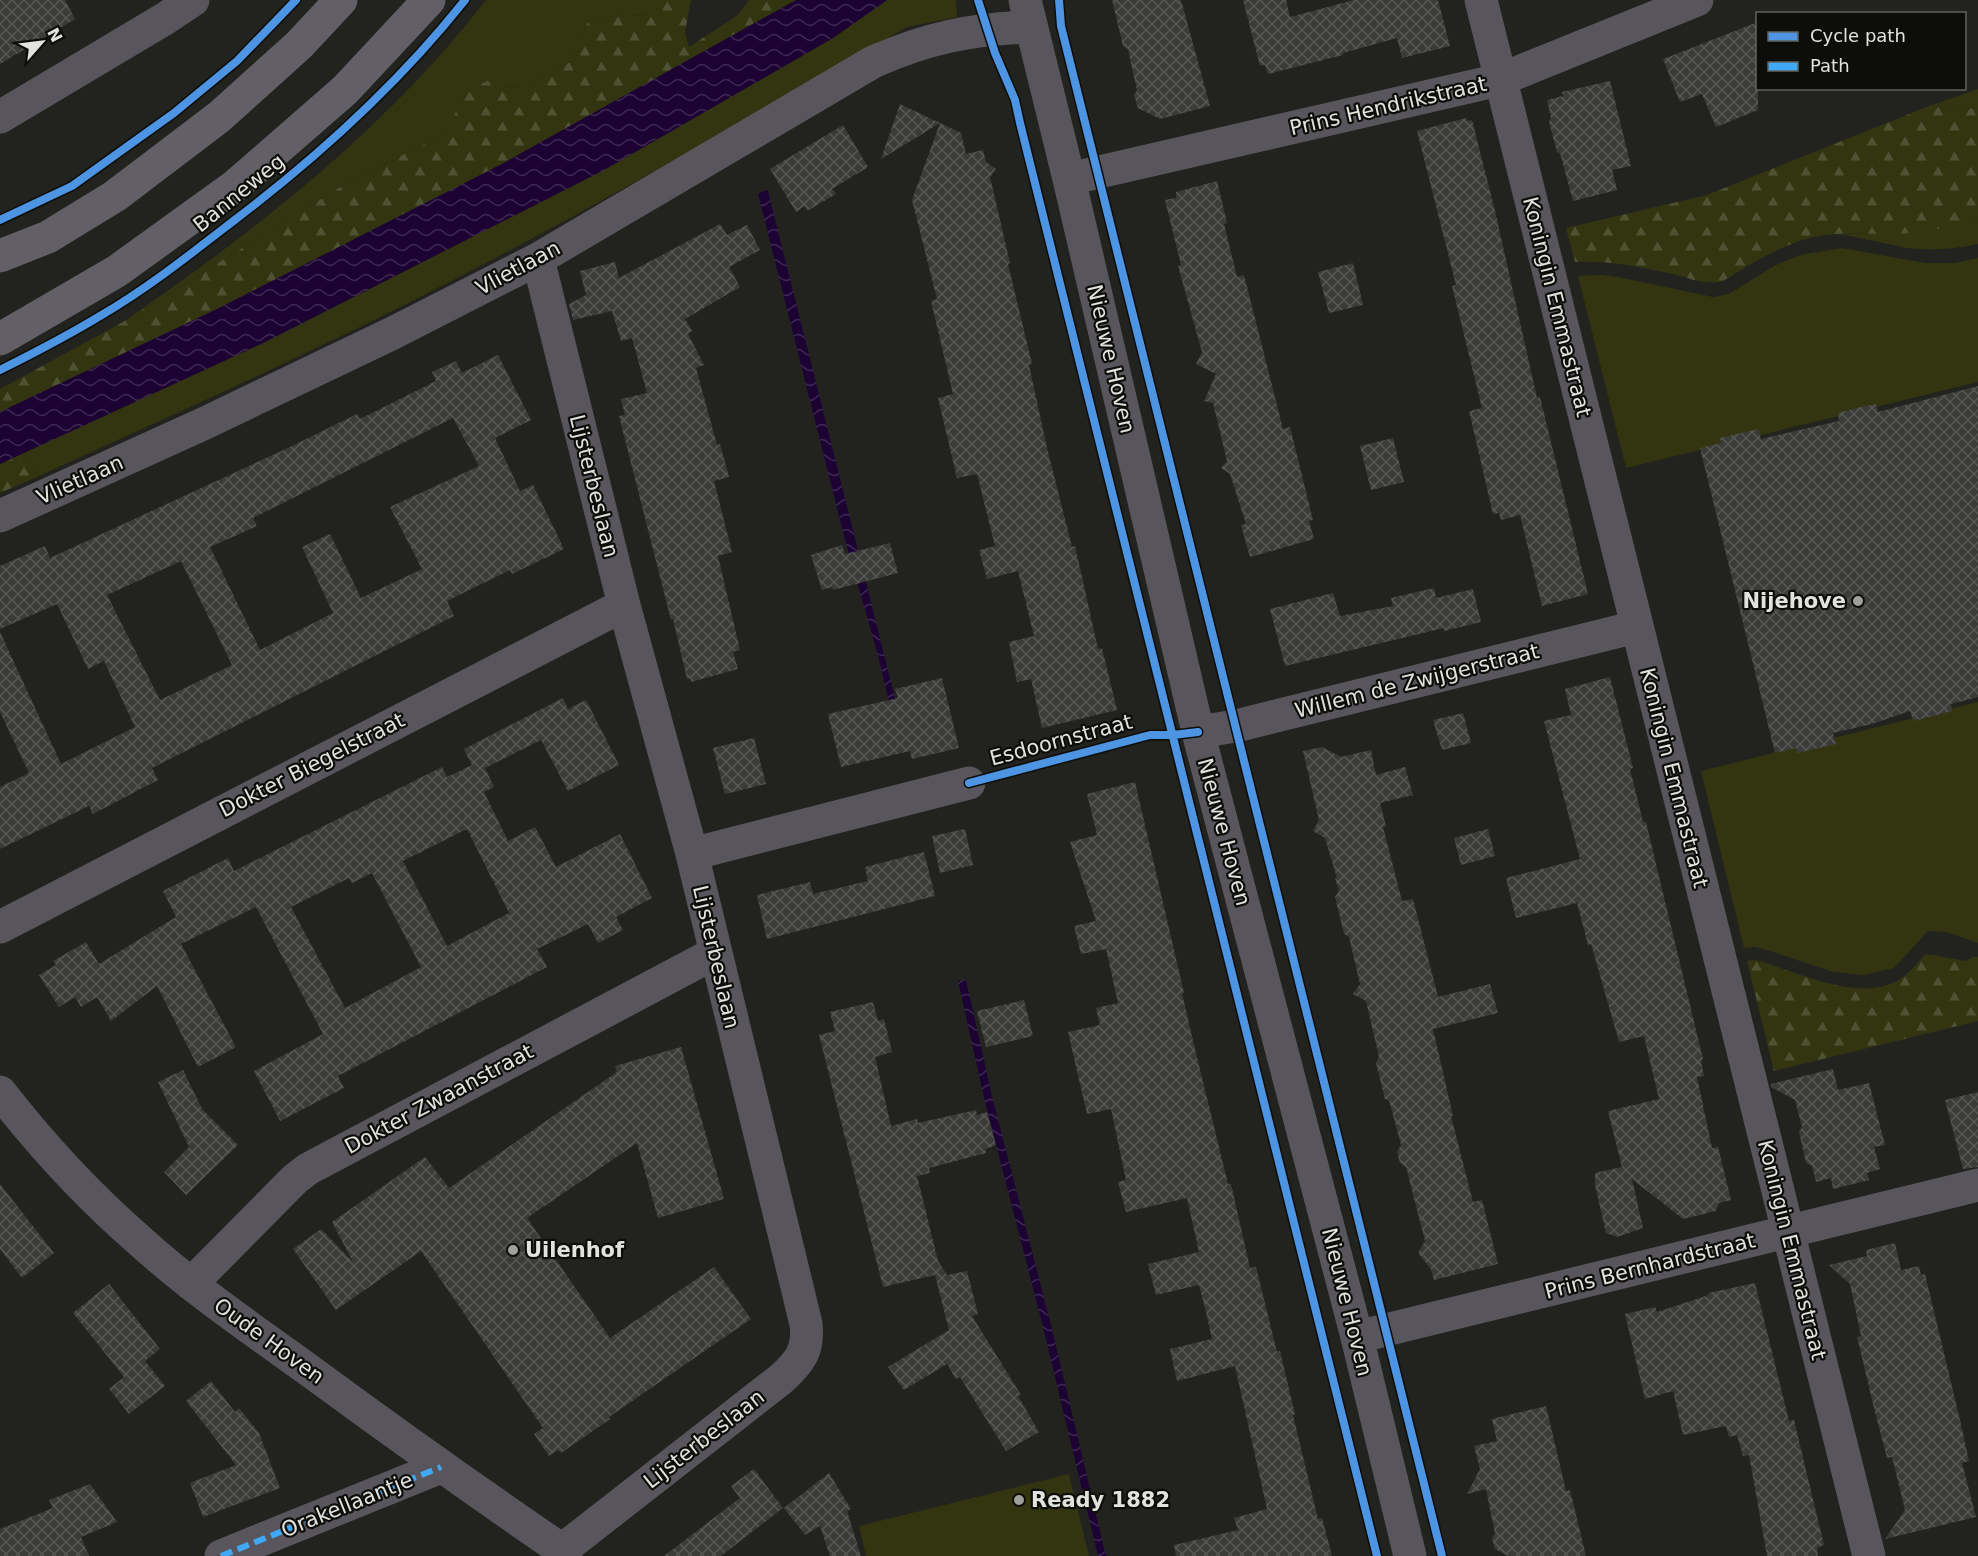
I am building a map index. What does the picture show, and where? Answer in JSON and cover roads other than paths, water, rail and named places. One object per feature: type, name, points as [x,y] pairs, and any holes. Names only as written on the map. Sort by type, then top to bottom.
[{"type":"main road","points":[[0,256],[48,237],[115,196],[219,117],[299,45],[341,0]]},
{"type":"main road","name":"Banneweg","points":[[0,339],[117,271],[236,185],[345,90],[429,0]]},
{"type":"street","points":[[0,117],[193,0]]},
{"type":"street","name":"Koningin Emmastraat","points":[[1481,0],[1499,80],[1869,1556]]},
{"type":"street","name":"Prins Hendrikstraat","points":[[1069,180],[1499,80],[1697,0]]},
{"type":"street","name":"Nieuwe Hoven","points":[[1027,14],[1069,180],[1198,732],[1357,1337],[1410,1556]]},
{"type":"street","name":"Vlietlaan","points":[[0,516],[203,424],[393,333],[538,258],[873,62],[918,43],[987,28],[1027,14]]},
{"type":"street","name":"Lijsterbeslaan","points":[[538,258],[624,605],[692,854],[808,1338],[800,1359],[781,1379],[564,1553]]},
{"type":"street","name":"Dokter Biegelstraat","points":[[0,927],[624,605]]},
{"type":"street","name":"Willem de Zwijgerstraat","points":[[1198,732],[1236,726],[1636,627]]},
{"type":"street","name":"Esdoornstraat","points":[[692,854],[969,783]]},
{"type":"street","name":"Dokter Zwaanstraat","points":[[191,1284],[295,1179],[308,1169],[715,953]]},
{"type":"street","name":"Oude Hoven","points":[[0,1092],[48,1151],[92,1198],[191,1284],[441,1467],[564,1553]]},
{"type":"street","name":"Prins Bernhardstraat","points":[[1357,1337],[1978,1185]]},
{"type":"street","name":"Orakellaantje","points":[[220,1556],[441,1467]]},
{"type":"water","points":[[796,0],[887,0],[833,38],[604,170],[263,343],[0,464],[0,412],[217,309],[500,165]]},
{"type":"water","points":[[766,190],[903,730],[896,731],[877,652],[845,540],[758,194]]},
{"type":"water","points":[[966,980],[993,1100],[1051,1325],[1106,1556],[1098,1556],[1043,1327],[985,1102],[958,981]]},
{"type":"place","name":"Nijehove","points":[[1858,601]]},
{"type":"place","name":"Uilenhof","points":[[513,1250]]},
{"type":"place","name":"Ready 1882","points":[[1019,1500]]}]
